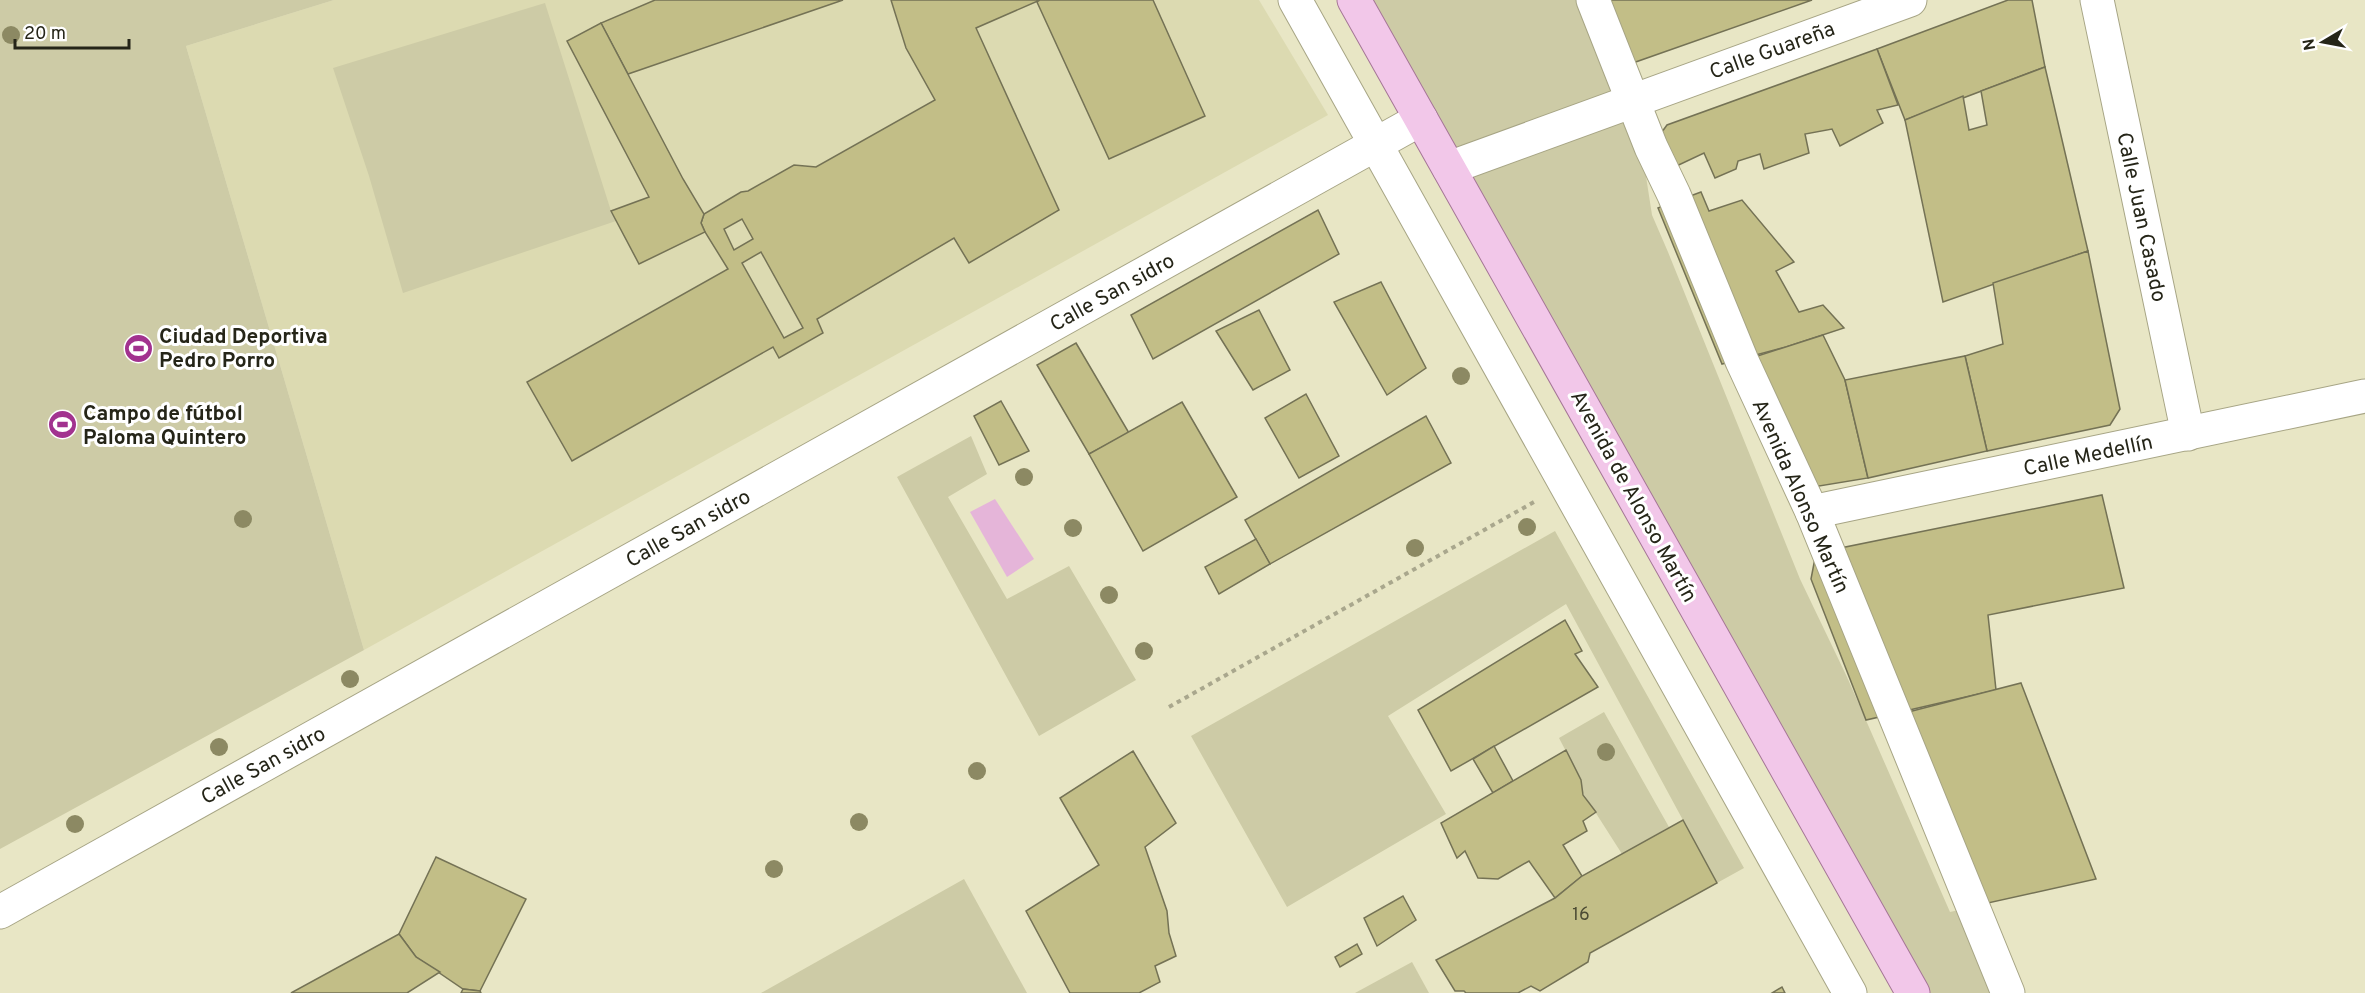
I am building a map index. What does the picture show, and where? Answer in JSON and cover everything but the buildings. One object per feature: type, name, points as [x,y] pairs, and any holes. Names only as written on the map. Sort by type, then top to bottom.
[{"type":"main road","name":"Avenida de Alonso Martín","points":[[1354,0],[1913,993]]},
{"type":"street","points":[[1295,0],[1850,993]]},
{"type":"street","name":"Avenida Alonso Martín","points":[[1593,0],[1634,99],[1651,147],[1674,195],[1742,361],[1812,512],[2008,993]]},
{"type":"street","name":"Calle Guareña","points":[[1449,168],[1910,0]]},
{"type":"street","name":"Calle Juan Casado","points":[[2097,0],[2188,434]]},
{"type":"street","name":"Calle San sidro","points":[[0,912],[1421,119]]},
{"type":"street","name":"Calle Medellín","points":[[1812,512],[2365,396]]},
{"type":"path","points":[[1169,707],[1566,484]]},
{"type":"shaded area","name":"Ciudad Deportiva Pedro Porro","points":[[0,0],[334,0],[186,46],[364,650],[0,849]]},
{"type":"shaded area","points":[[334,0],[1259,0],[1328,115],[364,650],[186,46]]},
{"type":"shaded area","points":[[1354,0],[1593,0],[1634,99],[1652,215],[1800,579],[1847,677],[1950,912],[1968,908],[2008,993],[1913,993]]},
{"type":"shaded area","points":[[545,3],[616,221],[403,293],[369,176],[333,68]]},
{"type":"shaded area","points":[[971,436],[987,474],[948,497],[1007,599],[1069,566],[1136,680],[1039,736],[897,477]]},
{"type":"shaded area","points":[[995,499],[1034,559],[1007,577],[970,512]]},
{"type":"shaded area","points":[[1555,531],[1744,868],[1717,883],[1566,604],[1388,716],[1446,814],[1287,907],[1191,736]]},
{"type":"shaded area","points":[[1604,712],[1669,827],[1622,854],[1578,785],[1581,780],[1559,738]]},
{"type":"shaded area","points":[[964,879],[1027,993],[761,993]]},
{"type":"shaded area","points":[[1412,962],[1429,993],[1355,993]]},
{"type":"place","name":"Ciudad Deportiva Pedro Porro","points":[[138,348]]},
{"type":"place","name":"Campo de fútbol Paloma Quintero","points":[[62,425]]}]
